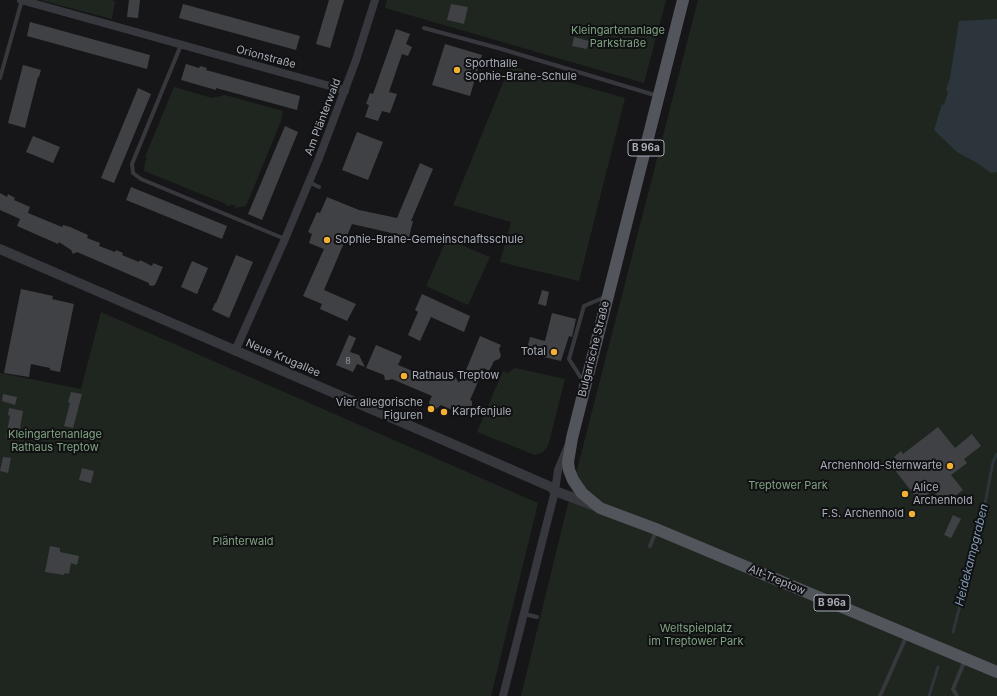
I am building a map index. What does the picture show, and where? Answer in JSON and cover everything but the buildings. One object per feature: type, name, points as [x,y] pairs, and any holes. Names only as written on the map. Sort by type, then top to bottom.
[{"type":"main road","name":"Bulgarische Straße","points":[[572,438],[683,0]]},
{"type":"main road","name":"Alt-Treptow","points":[[572,438],[568,457],[568,468],[573,480],[582,493],[600,508],[656,529],[997,672]]},
{"type":"street","name":"Orionstraße","points":[[22,0],[345,91]]},
{"type":"street","name":"Am Plänterwald","points":[[235,351],[309,182],[345,91],[375,0]]},
{"type":"street","name":"Neue Krugallee","points":[[0,249],[472,452],[551,487],[555,491]]},
{"type":"street","name":"Bulgarische Straße","points":[[503,696],[555,491],[558,470],[562,456],[572,438]]},
{"type":"street","name":"Alt-Treptow","points":[[555,491],[600,508]]},
{"type":"lane","name":"Orionstraße","points":[[0,78],[22,0]]},
{"type":"lane","points":[[424,28],[498,48],[659,97]]},
{"type":"lane","points":[[181,45],[132,164],[133,173],[141,179],[285,239]]},
{"type":"lane","points":[[309,182],[319,186]]},
{"type":"lane","points":[[586,384],[569,359],[584,306],[607,296]]},
{"type":"lane","points":[[650,546],[656,529]]},
{"type":"lane","points":[[524,614],[537,617]]},
{"type":"lane","points":[[880,696],[907,634]]},
{"type":"lane","points":[[957,696],[953,689],[966,659]]},
{"type":"green space","points":[[40,0],[110,0],[115,1],[112,19]]},
{"type":"green space","name":"Kleingartenanlage Parkstraße","points":[[387,0],[666,0],[644,83],[385,8]]},
{"type":"green space","name":"Treptower Park","points":[[698,0],[997,0],[997,696],[521,696],[564,520]]},
{"type":"green space","points":[[510,66],[625,98],[579,281],[500,262],[511,222],[453,205]]},
{"type":"green space","points":[[174,87],[212,98],[225,95],[283,111],[281,121],[246,206],[235,208],[235,205],[226,206],[226,204],[144,171],[147,158],[145,157]]},
{"type":"green space","points":[[447,239],[490,257],[468,305],[426,286]]},
{"type":"green space","name":"Plänterwald","points":[[101,312],[538,503],[491,696],[0,696],[0,373],[81,389]]},
{"type":"green space","points":[[515,368],[565,379],[548,446],[543,452],[535,455],[477,432],[503,371],[508,373]]},
{"type":"shaded area","points":[[997,19],[997,172],[991,173],[979,164],[957,152],[934,130],[942,104],[944,105],[948,92],[946,90],[950,78],[959,21]]},
{"type":"waterway","name":"Heidekampgraben","points":[[953,632],[981,525],[993,462],[997,454]]},
{"type":"waterway","name":"Heidekampgraben","points":[[929,696],[938,667]]},
{"type":"place","name":"Sporthalle Sophie-Brahe-Schule","points":[[457,70]]},
{"type":"place","name":"Sophie-Brahe-Gemeinschaftsschule","points":[[327,240]]},
{"type":"place","name":"Total","points":[[554,352]]},
{"type":"place","name":"Rathaus Treptow","points":[[404,376]]},
{"type":"place","name":"Vier allegorische Figuren","points":[[431,409]]},
{"type":"place","name":"Karpfenjule","points":[[444,412]]},
{"type":"place","name":"Archenhold-Sternwarte","points":[[950,466]]},
{"type":"place","name":"Alice Archenhold","points":[[905,494]]},
{"type":"place","name":"F.S. Archenhold","points":[[912,514]]},
{"type":"park label","name":"Kleingartenanlage Rathaus Treptow","points":[[55,441]]},
{"type":"park label","name":"Weltspielplatz im Treptower Park","points":[[696,635]]}]
